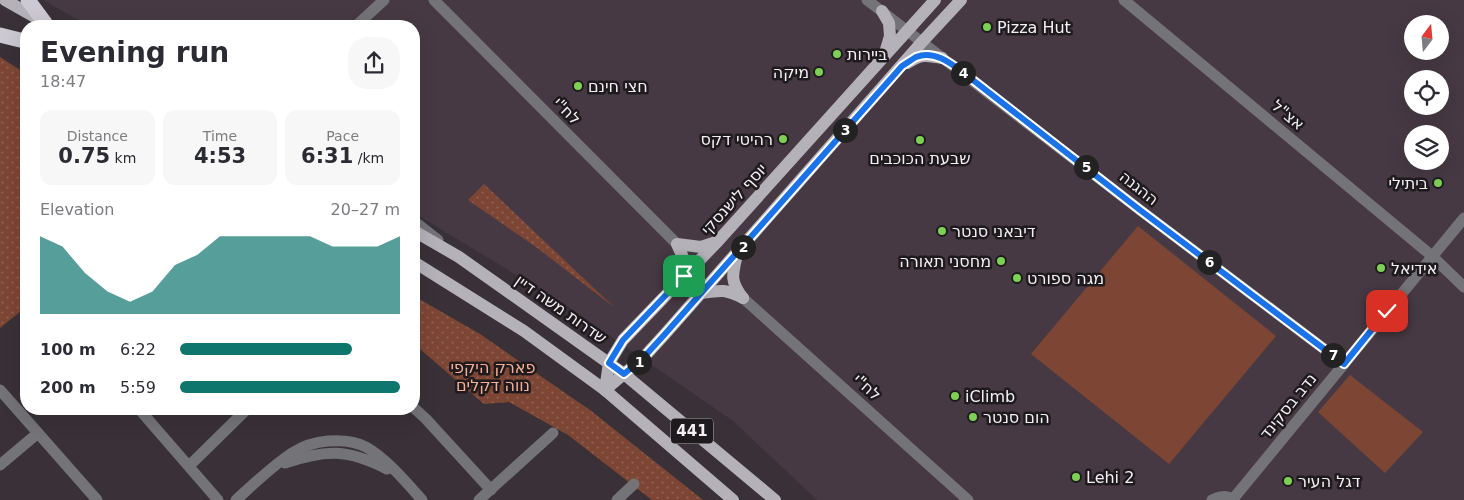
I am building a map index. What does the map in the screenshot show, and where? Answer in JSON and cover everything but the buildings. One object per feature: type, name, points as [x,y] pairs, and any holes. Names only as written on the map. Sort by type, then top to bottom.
[{"type":"highway","points":[[28,0],[44,20]]},
{"type":"highway","points":[[0,35],[20,41]]},
{"type":"main road","points":[[5,0],[39,20]]},
{"type":"main road","name":"יוסף לישנסקי","points":[[605,390],[609,363],[623,340],[718,242],[935,0]]},
{"type":"main road","points":[[605,390],[644,357],[961,0]]},
{"type":"main road","points":[[882,11],[889,22],[890,36],[884,56]]},
{"type":"main road","points":[[0,29],[20,40]]},
{"type":"main road","points":[[902,66],[918,56],[942,58]]},
{"type":"main road","name":"שדרות משה דיין","points":[[420,234],[459,257],[624,374],[775,500]]},
{"type":"main road","points":[[677,244],[701,247],[718,242]]},
{"type":"main road","points":[[677,244],[685,262],[684,276]]},
{"type":"main road","points":[[738,253],[733,268],[733,279],[736,289],[744,298]]},
{"type":"main road","name":"441","points":[[420,266],[524,331],[605,390],[733,500]]},
{"type":"main road","points":[[702,293],[721,290],[729,291],[744,298]]},
{"type":"street","points":[[362,20],[384,0]]},
{"type":"street","name":"לח\"י","points":[[434,0],[677,244]]},
{"type":"street","name":"ההגנה","points":[[867,0],[1344,364]]},
{"type":"street","name":"אצ\"ל","points":[[1124,0],[1432,256],[1464,288]]},
{"type":"street","name":"נדב בסקינד","points":[[1234,500],[1464,218]]},
{"type":"street","points":[[420,226],[459,257]]},
{"type":"street","points":[[1416,276],[1426,270],[1448,271]]},
{"type":"street","name":"לח\"י","points":[[744,298],[968,500]]},
{"type":"street","points":[[0,390],[20,413]]},
{"type":"street","points":[[420,413],[491,490]]},
{"type":"street","points":[[22,415],[97,500]]},
{"type":"street","points":[[144,415],[218,500]]},
{"type":"street","points":[[189,466],[241,415]]},
{"type":"street","points":[[0,465],[38,433]]},
{"type":"street","points":[[479,500],[553,433]]},
{"type":"street","points":[[236,500],[270,470],[305,456],[330,452],[345,453],[374,462],[392,471],[404,479],[422,500]]},
{"type":"street","points":[[616,500],[634,484]]},
{"type":"street","points":[[1212,500],[1223,496],[1234,500]]},
{"type":"shaded area","points":[[43,0],[1464,0],[1464,500],[817,500],[733,421],[561,302],[420,217],[420,20],[78,20]]},
{"type":"green space","points":[[0,57],[20,70],[20,312],[0,328]]},
{"type":"green space","points":[[484,184],[615,308],[536,247],[468,200]]},
{"type":"green space","points":[[1138,226],[1276,336],[1169,464],[1031,354]]},
{"type":"green space","name":"פארק היקפי נווה דקלים","points":[[420,299],[480,334],[590,410],[703,500],[652,500],[568,435],[509,402],[484,404],[420,349]]},
{"type":"green space","points":[[1350,375],[1423,432],[1385,473],[1318,412]]},
{"type":"place","name":"Pizza Hut","points":[[987,27]]},
{"type":"place","name":"ביירות","points":[[837,54]]},
{"type":"place","name":"מיקה","points":[[819,72]]},
{"type":"place","name":"חצי חינם","points":[[578,86]]},
{"type":"place","name":"רהיטי דקס","points":[[783,139]]},
{"type":"place","name":"שבעת הכוכבים","points":[[920,140]]},
{"type":"place","name":"ביתילי","points":[[1438,183]]},
{"type":"place","name":"דיבאני סנטר","points":[[942,231]]},
{"type":"place","name":"מחסני תאורה","points":[[1001,261]]},
{"type":"place","name":"אידיאל","points":[[1381,268]]},
{"type":"place","name":"מגה ספורט","points":[[1017,278]]},
{"type":"place","name":"iClimb","points":[[955,396]]},
{"type":"place","name":"הום סנטר","points":[[973,417]]},
{"type":"place","name":"Lehi 2","points":[[1076,477]]},
{"type":"place","name":"דגל העיר","points":[[1288,481]]},
{"type":"route","points":[[684,276],[623,340],[609,363],[624,374],[644,357],[665,334],[902,66],[918,56],[927,56],[942,58],[969,77],[1140,210],[1344,364],[1387,311]]}]
